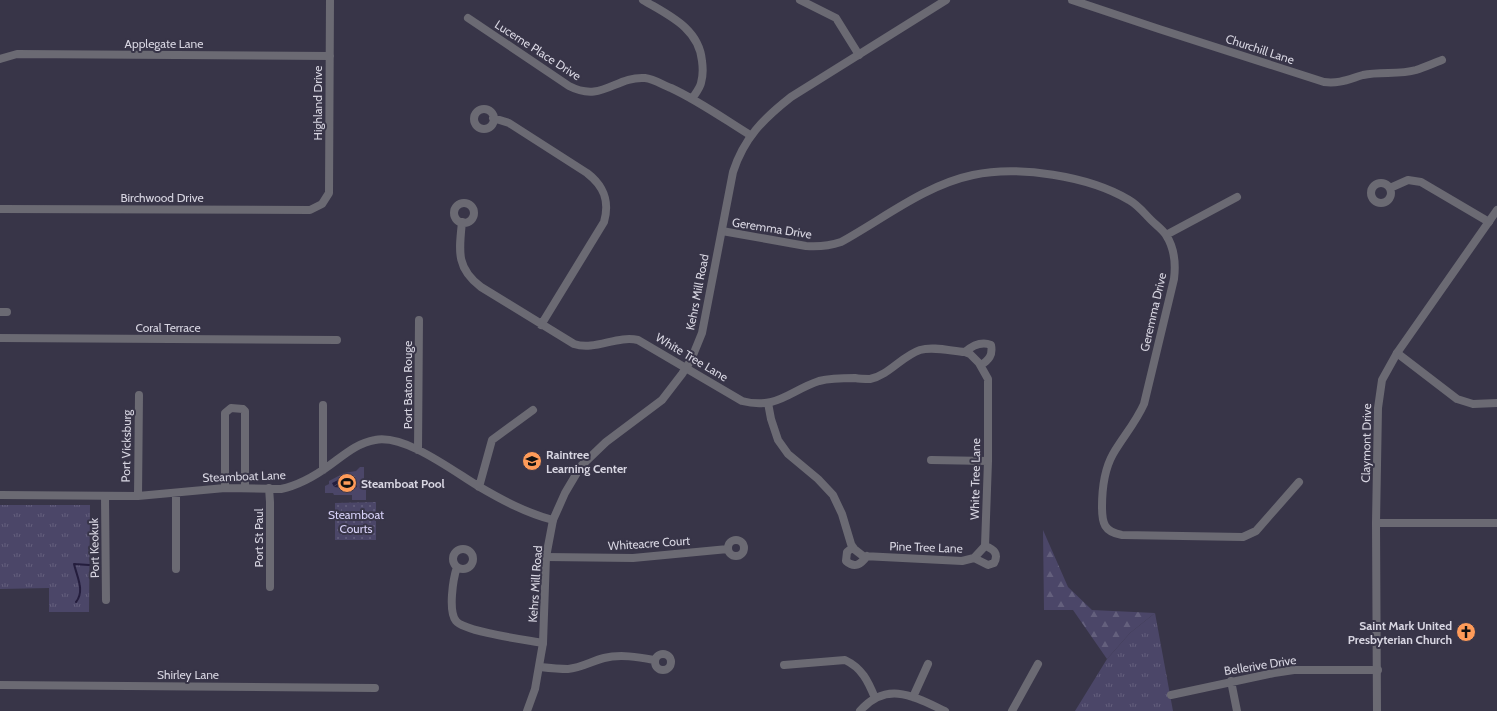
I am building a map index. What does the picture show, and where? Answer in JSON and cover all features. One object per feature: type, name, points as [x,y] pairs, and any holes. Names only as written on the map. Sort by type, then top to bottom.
[{"type":"street","name":"Highland Drive","points":[[322,204],[329,193],[330,0]]},
{"type":"street","points":[[643,0],[684,26],[693,34],[702,54],[703,68],[701,83],[692,99]]},
{"type":"street","points":[[800,0],[836,18],[859,55]]},
{"type":"street","name":"Kehrs Mill Road","points":[[527,711],[536,689],[540,667],[543,643],[546,557],[553,520],[565,492],[581,466],[606,442],[662,400],[686,367],[702,333],[733,172],[743,147],[750,135],[770,114],[791,97],[946,0]]},
{"type":"street","name":"Churchill Lane","points":[[1072,0],[1159,30],[1324,82],[1331,83],[1352,80],[1377,73],[1416,70],[1442,60]]},
{"type":"street","name":"Lucerne Place Drive","points":[[468,18],[578,91],[599,91],[633,79],[646,78],[658,82],[692,99],[750,135]]},
{"type":"street","name":"Applegate Lane","points":[[0,59],[17,54],[330,56]]},
{"type":"street","points":[[494,118],[509,123],[587,173],[598,182],[605,197],[606,210],[604,222],[541,325]]},
{"type":"street","name":"Geremma Drive","points":[[722,231],[806,246],[818,247],[830,245],[841,242],[922,194],[956,180],[973,175],[1023,171],[1053,175],[1084,182],[1116,193],[1130,200],[1142,209],[1166,235],[1176,260],[1174,279],[1144,404],[1140,413],[1113,454],[1104,476],[1102,491],[1102,521],[1110,531],[1122,535],[1243,537],[1256,530],[1299,482]]},
{"type":"street","points":[[1390,188],[1408,180],[1421,182],[1489,222]]},
{"type":"street","points":[[1166,235],[1237,197]]},
{"type":"street","name":"Birchwood Drive","points":[[0,209],[310,210],[322,204]]},
{"type":"street","name":"Claymont Drive","points":[[1377,711],[1378,670],[1376,523],[1379,398],[1382,380],[1397,353],[1497,210]]},
{"type":"street","name":"White Tree Lane","points":[[462,222],[459,252],[462,265],[466,273],[481,287],[541,325],[567,341],[579,346],[586,346],[624,338],[638,340],[742,401],[752,404],[768,403],[784,398],[807,386],[827,379],[868,379],[876,377],[912,353],[921,350],[928,349],[965,352],[973,357],[981,365],[988,379],[988,461],[980,552]]},
{"type":"street","name":"Port Baton Rouge","points":[[418,450],[419,320]]},
{"type":"street","name":"Coral Terrace","points":[[0,338],[337,340]]},
{"type":"street","points":[[965,352],[970,347],[985,343],[991,346],[992,352],[990,358],[981,365]]},
{"type":"street","points":[[1397,353],[1457,400],[1473,404],[1497,402]]},
{"type":"street","name":"Port Vicksburg","points":[[138,496],[139,395]]},
{"type":"street","points":[[768,403],[771,419],[778,440],[788,454],[818,479],[833,495],[842,514],[853,547],[847,552],[846,561],[854,566],[860,564],[867,556]]},
{"type":"street","points":[[323,405],[323,470]]},
{"type":"street","points":[[225,488],[225,413],[231,408],[243,409],[245,411],[245,488]]},
{"type":"street","points":[[479,487],[492,440],[533,410]]},
{"type":"street","name":"Steamboat Lane","points":[[0,495],[138,496],[225,488],[290,487],[309,479],[348,452],[377,439],[394,441],[418,450],[479,487],[521,509],[553,520]]},
{"type":"street","points":[[931,460],[988,461]]},
{"type":"street","name":"Port St Paul","points":[[269,488],[270,587]]},
{"type":"street","points":[[176,493],[176,569]]},
{"type":"street","name":"Port Keokuk","points":[[105,496],[106,600]]},
{"type":"street","points":[[1376,523],[1497,523]]},
{"type":"street","name":"Pine Tree Lane","points":[[853,547],[863,556],[962,561],[980,552]]},
{"type":"street","name":"Whiteacre Court","points":[[546,557],[633,558],[728,549]]},
{"type":"street","points":[[457,567],[453,582],[453,613],[456,621],[468,628],[543,643]]},
{"type":"street","points":[[540,667],[568,669],[616,656],[639,657],[654,660]]},
{"type":"street","points":[[784,665],[844,660],[852,664],[863,673],[875,698]]},
{"type":"street","points":[[913,697],[928,664]]},
{"type":"street","points":[[1012,711],[1038,664]]},
{"type":"street","name":"Bellerive Drive","points":[[1171,695],[1274,672],[1294,670],[1378,670]]},
{"type":"street","points":[[1230,681],[1237,711]]},
{"type":"street","name":"Shirley Lane","points":[[0,685],[375,688]]},
{"type":"street","points":[[860,711],[866,704],[875,698],[895,693],[913,697],[946,711]]},
{"type":"green space","name":"Steamboat Pool","points":[[360,467],[364,467],[364,487],[366,488],[366,500],[352,500],[352,495],[334,495],[333,493],[325,493],[325,486],[329,484],[329,481],[344,473],[356,471]]},
{"type":"green space","name":"Steamboat Courts","points":[[376,502],[376,540],[335,540],[335,503]]},
{"type":"green space","points":[[0,505],[90,505],[89,612],[49,612],[49,588],[0,589]]},
{"type":"green space","points":[[342,507],[368,507],[368,519],[342,519]]},
{"type":"green space","points":[[342,523],[368,523],[369,536],[342,536]]},
{"type":"green space","points":[[1043,530],[1068,587],[1092,610],[1155,613],[1130,633],[1107,659],[1073,610],[1044,610]]},
{"type":"green space","points":[[1155,613],[1173,711],[1075,711],[1107,659],[1130,633]]},
{"type":"water","points":[[346,476],[349,482],[355,482],[357,487],[345,492],[343,488],[334,487],[332,483]]},
{"type":"waterway","points":[[76,602],[79,598],[80,589],[74,564],[89,565]]},
{"type":"place","name":"Raintree Learning Center","points":[[532,461]]},
{"type":"place","name":"Steamboat Pool","points":[[347,483]]},
{"type":"place","name":"Saint Mark United Presbyterian Church","points":[[1466,632]]}]
